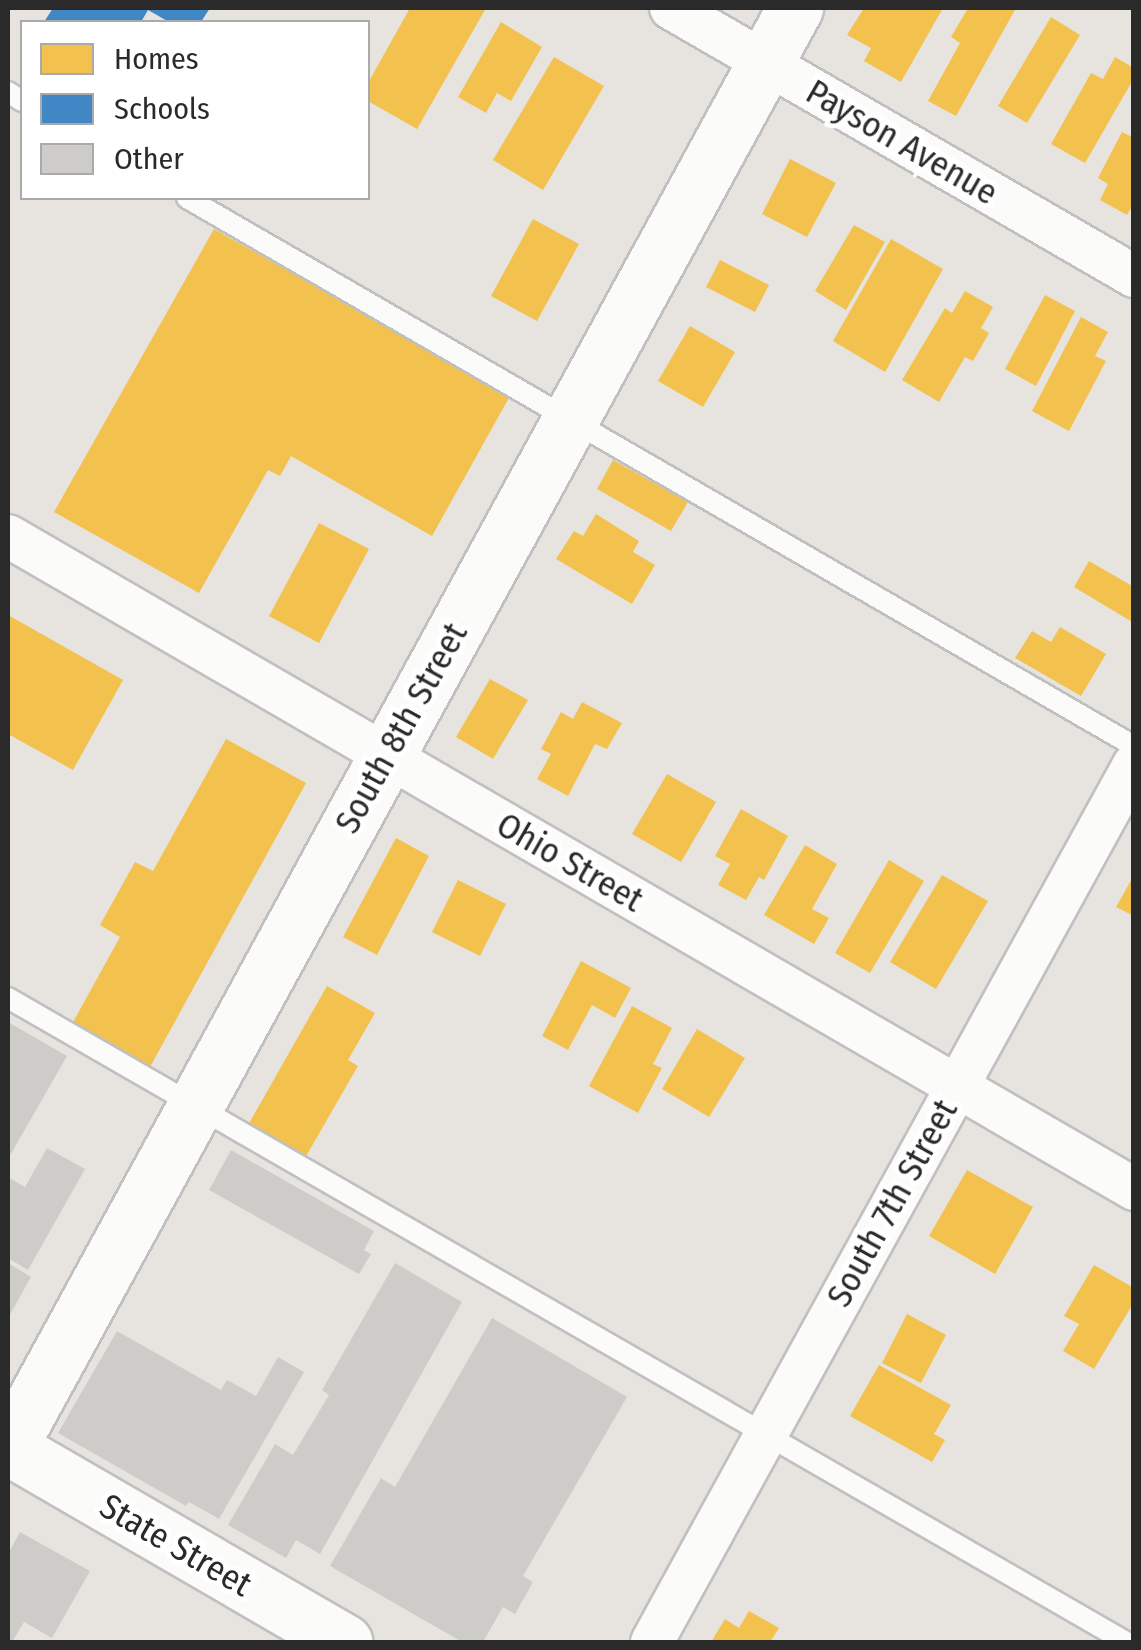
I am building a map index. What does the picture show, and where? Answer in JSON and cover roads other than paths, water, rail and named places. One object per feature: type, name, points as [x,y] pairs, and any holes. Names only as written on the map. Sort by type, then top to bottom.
[{"type":"street","name":"Payson Avenue","points":[[671,8],[1134,276]]},
{"type":"street","name":"South 8th Street","points":[[8,1448],[795,8]]},
{"type":"street","name":"Ohio Street","points":[[8,536],[1134,1188]]},
{"type":"street","name":"South 7th Street","points":[[652,1642],[1134,765]]},
{"type":"street","name":"State Street","points":[[8,1448],[345,1642]]},
{"type":"lane","points":[[190,200],[568,422],[1134,746]]},
{"type":"lane","points":[[8,998],[764,1438],[1126,1642]]}]
